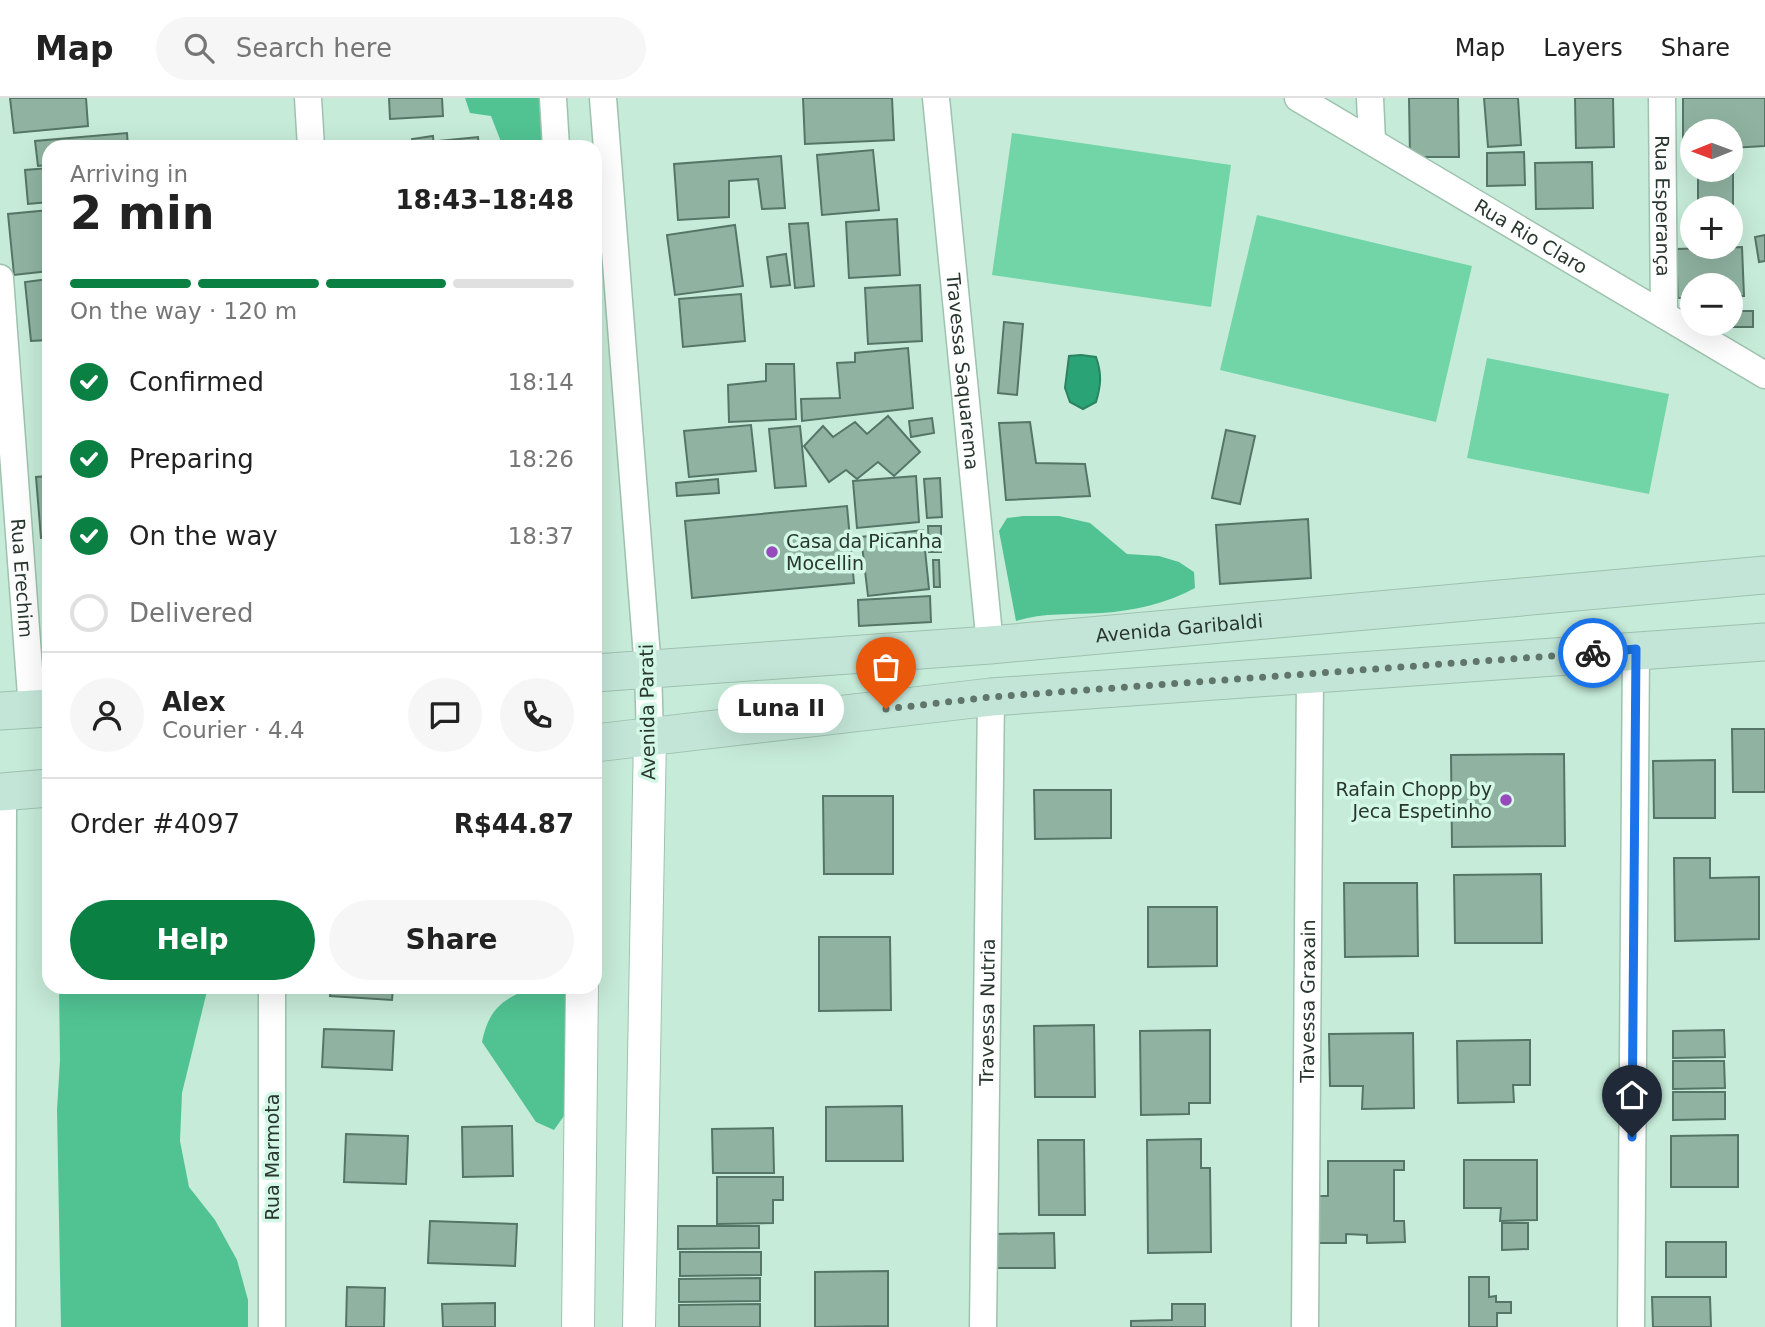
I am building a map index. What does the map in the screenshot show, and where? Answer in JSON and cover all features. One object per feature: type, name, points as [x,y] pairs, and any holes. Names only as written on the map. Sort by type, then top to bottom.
[{"type":"main road","name":"Avenida Garibaldi","points":[[602,672],[990,645],[1765,575]]},
{"type":"main road","points":[[602,742],[991,697],[1636,649],[1765,642]]},
{"type":"main road","points":[[1,792],[42,789]]},
{"type":"street","points":[[308,98],[311,140]]},
{"type":"street","points":[[553,98],[556,140]]},
{"type":"street","name":"Avenida Parati","points":[[603,98],[648,669],[650,736],[639,1327]]},
{"type":"street","name":"Travessa Saquarema","points":[[936,98],[990,645]]},
{"type":"street","name":"Rua Rio Claro","points":[[1298,98],[1765,375]]},
{"type":"street","points":[[1370,98],[1372,141]]},
{"type":"street","name":"Rua Esperança","points":[[1662,98],[1664,315]]},
{"type":"street","name":"Rua Erechim","points":[[0,278],[27,709]]},
{"type":"street","points":[[1631,1327],[1636,649]]},
{"type":"street","name":"Travessa Graxain","points":[[1305,1327],[1310,675]]},
{"type":"street","name":"Travessa Nutria","points":[[983,1327],[991,697]]},
{"type":"street","points":[[1,792],[2,1327]]},
{"type":"street","name":"Rua Marmota","points":[[272,994],[272,1327]]},
{"type":"street","points":[[578,1327],[582,994]]},
{"type":"shaded area","points":[[465,98],[544,98],[559,140],[500,140],[491,116],[470,113]]},
{"type":"shaded area","points":[[1012,133],[1231,165],[1211,307],[992,275]]},
{"type":"shaded area","points":[[1257,215],[1472,266],[1436,422],[1220,370]]},
{"type":"shaded area","points":[[1069,356],[1096,357],[1100,374],[1096,402],[1083,409],[1070,402],[1065,388]]},
{"type":"shaded area","points":[[1487,358],[1669,394],[1649,494],[1467,458]]},
{"type":"shaded area","points":[[1059,516],[1090,523],[1127,554],[1159,556],[1179,562],[1194,572],[1195,588],[1162,602],[1138,608],[1102,613],[1048,615],[1016,621],[999,531],[1007,518]]},
{"type":"shaded area","points":[[59,994],[206,994],[182,1093],[180,1141],[189,1187],[215,1220],[237,1260],[248,1300],[248,1327],[61,1327],[57,1110]]},
{"type":"shaded area","points":[[517,994],[572,994],[566,1113],[554,1130],[536,1122],[482,1042],[494,1012]]},
{"type":"building","points":[[10,98],[86,98],[88,126],[14,133]]},
{"type":"building","points":[[389,98],[442,98],[443,116],[390,119]]},
{"type":"building","points":[[803,98],[892,98],[894,140],[805,144]]},
{"type":"building","points":[[1409,98],[1458,98],[1459,157],[1410,157]]},
{"type":"building","points":[[1484,98],[1518,98],[1521,145],[1488,147]]},
{"type":"building","points":[[1575,98],[1613,98],[1614,147],[1576,148]]},
{"type":"building","points":[[1683,98],[1765,98],[1765,146],[1743,147],[1743,119],[1683,119]]},
{"type":"building","points":[[127,133],[128,140],[46,140]]},
{"type":"building","points":[[433,136],[433,140],[412,140]]},
{"type":"building","points":[[478,137],[478,140],[449,140]]},
{"type":"building","points":[[42,140],[42,166],[38,166],[35,141]]},
{"type":"building","points":[[873,150],[879,210],[822,215],[817,155]]},
{"type":"building","points":[[1524,152],[1525,185],[1487,186],[1487,153]]},
{"type":"building","points":[[781,156],[785,208],[762,209],[758,179],[729,181],[729,217],[678,220],[674,164]]},
{"type":"building","points":[[1592,162],[1593,208],[1536,209],[1535,163]]},
{"type":"building","points":[[42,169],[42,203],[28,204],[25,170]]},
{"type":"building","points":[[1698,182],[1733,182],[1733,196],[1698,196]]},
{"type":"building","points":[[42,211],[42,272],[14,275],[8,214]]},
{"type":"building","points":[[897,219],[900,275],[849,278],[846,222]]},
{"type":"building","points":[[808,223],[814,286],[795,288],[789,224]]},
{"type":"building","points":[[735,225],[743,286],[675,295],[667,235]]},
{"type":"building","points":[[1765,235],[1765,261],[1759,262],[1755,237]]},
{"type":"building","points":[[1676,249],[1680,249],[1680,259],[1742,259],[1744,296],[1743,273],[1680,273],[1678,298]]},
{"type":"building","points":[[786,254],[790,285],[771,287],[767,257]]},
{"type":"building","points":[[42,280],[42,340],[31,341],[25,282]]},
{"type":"building","points":[[920,285],[922,341],[868,344],[865,288]]},
{"type":"building","points":[[741,294],[745,341],[683,347],[679,299]]},
{"type":"building","points":[[1743,311],[1753,311],[1753,327],[1743,327]]},
{"type":"building","points":[[1004,322],[1023,324],[1017,395],[998,393]]},
{"type":"building","points":[[908,348],[913,408],[802,421],[801,399],[840,398],[837,363],[855,362],[855,353]]},
{"type":"building","points":[[766,364],[794,364],[796,419],[729,422],[728,385],[766,381]]},
{"type":"building","points":[[888,416],[920,452],[894,476],[878,462],[857,479],[846,470],[829,482],[804,446],[823,426],[833,437],[855,422],[867,434]]},
{"type":"building","points":[[932,418],[934,433],[911,437],[909,421]]},
{"type":"building","points":[[1030,422],[1036,463],[1085,464],[1090,496],[1006,500],[999,423]]},
{"type":"building","points":[[751,425],[756,471],[689,477],[684,431]]},
{"type":"building","points":[[800,426],[806,486],[775,488],[769,429]]},
{"type":"building","points":[[1226,430],[1255,436],[1240,504],[1212,498]]},
{"type":"building","points":[[916,476],[919,522],[857,528],[853,481]]},
{"type":"building","points":[[36,477],[42,477],[41,538]]},
{"type":"building","points":[[940,478],[942,517],[927,518],[924,479]]},
{"type":"building","points":[[718,479],[719,493],[677,496],[676,483]]},
{"type":"building","points":[[847,506],[854,583],[692,598],[685,521]]},
{"type":"building","points":[[1308,519],[1311,578],[1220,584],[1216,525]]},
{"type":"building","points":[[928,526],[941,526],[941,552],[929,552]]},
{"type":"building","points":[[923,530],[929,589],[868,596],[861,537]]},
{"type":"building","points":[[933,560],[939,560],[940,587],[934,587]]},
{"type":"building","points":[[930,596],[931,622],[859,626],[858,600]]},
{"type":"building","points":[[1732,729],[1765,729],[1765,792],[1733,792]]},
{"type":"building","points":[[1564,754],[1565,846],[1452,847],[1451,755]]},
{"type":"building","points":[[1715,760],[1715,818],[1654,818],[1653,761]]},
{"type":"building","points":[[1034,790],[1111,790],[1111,838],[1035,839]]},
{"type":"building","points":[[823,796],[893,796],[893,874],[824,874]]},
{"type":"building","points":[[1674,858],[1710,858],[1710,878],[1759,877],[1759,939],[1675,941]]},
{"type":"building","points":[[1541,874],[1542,943],[1455,943],[1454,875]]},
{"type":"building","points":[[1344,883],[1417,883],[1418,956],[1345,957]]},
{"type":"building","points":[[1148,907],[1217,907],[1217,966],[1148,967]]},
{"type":"building","points":[[819,937],[890,937],[891,1010],[819,1011]]},
{"type":"building","points":[[330,994],[392,994],[392,1000]]},
{"type":"building","points":[[1094,1025],[1095,1097],[1035,1097],[1034,1026]]},
{"type":"building","points":[[324,1029],[394,1031],[392,1070],[322,1067]]},
{"type":"building","points":[[1210,1030],[1210,1103],[1189,1103],[1189,1114],[1141,1115],[1140,1031]]},
{"type":"building","points":[[1724,1030],[1725,1057],[1673,1058],[1673,1031]]},
{"type":"building","points":[[1413,1033],[1414,1108],[1362,1109],[1363,1086],[1330,1086],[1329,1034]]},
{"type":"building","points":[[1530,1040],[1530,1085],[1513,1085],[1514,1102],[1458,1103],[1457,1041]]},
{"type":"building","points":[[1673,1061],[1724,1061],[1725,1088],[1673,1089]]},
{"type":"building","points":[[1673,1092],[1725,1092],[1725,1119],[1673,1120]]},
{"type":"building","points":[[902,1106],[903,1161],[826,1161],[826,1107]]},
{"type":"building","points":[[512,1126],[513,1176],[463,1177],[462,1127]]},
{"type":"building","points":[[773,1128],[774,1173],[713,1173],[712,1129]]},
{"type":"building","points":[[346,1134],[408,1136],[406,1184],[344,1182]]},
{"type":"building","points":[[1738,1135],[1738,1187],[1671,1187],[1671,1136]]},
{"type":"building","points":[[1201,1139],[1201,1168],[1210,1168],[1211,1252],[1148,1253],[1147,1140]]},
{"type":"building","points":[[1038,1140],[1084,1140],[1085,1215],[1039,1215]]},
{"type":"building","points":[[1464,1160],[1537,1160],[1537,1220],[1500,1221],[1501,1208],[1464,1208]]},
{"type":"building","points":[[1328,1161],[1404,1161],[1404,1170],[1394,1170],[1394,1221],[1404,1221],[1405,1242],[1367,1243],[1367,1235],[1346,1234],[1346,1243],[1319,1243],[1319,1196],[1328,1196]]},
{"type":"building","points":[[717,1177],[783,1177],[783,1200],[773,1200],[773,1223],[717,1224]]},
{"type":"building","points":[[430,1221],[517,1224],[515,1266],[428,1263]]},
{"type":"building","points":[[1502,1223],[1528,1223],[1528,1249],[1502,1250]]},
{"type":"building","points":[[678,1226],[759,1226],[759,1248],[678,1249]]},
{"type":"building","points":[[1054,1233],[1055,1268],[994,1268],[994,1234]]},
{"type":"building","points":[[1666,1242],[1726,1242],[1726,1277],[1666,1277]]},
{"type":"building","points":[[680,1252],[761,1252],[761,1275],[680,1276]]},
{"type":"building","points":[[888,1271],[888,1326],[815,1327],[815,1272]]},
{"type":"building","points":[[1469,1277],[1489,1277],[1489,1297],[1496,1296],[1496,1302],[1511,1302],[1511,1313],[1497,1313],[1497,1327],[1469,1327]]},
{"type":"building","points":[[760,1278],[760,1301],[679,1302],[679,1279]]},
{"type":"building","points":[[347,1287],[385,1288],[384,1327],[346,1327]]},
{"type":"building","points":[[1652,1297],[1710,1297],[1711,1327],[1653,1327]]},
{"type":"building","points":[[495,1303],[495,1327],[443,1327],[442,1304]]},
{"type":"building","points":[[760,1304],[760,1327],[679,1327],[679,1305]]},
{"type":"building","points":[[1172,1304],[1205,1304],[1205,1327],[1131,1327],[1131,1321],[1172,1320]]},
{"type":"way so far","points":[[886,709],[991,697],[1593,653]]},
{"type":"place","name":"Casa da Picanha Mocellin","points":[[772,552]]},
{"type":"place","name":"Luna II","points":[[886,709]]},
{"type":"place","name":"Rafain Chopp by Jeca Espetinho","points":[[1506,800]]},
{"type":"route","points":[[1593,653],[1636,649],[1632,1137]]}]
